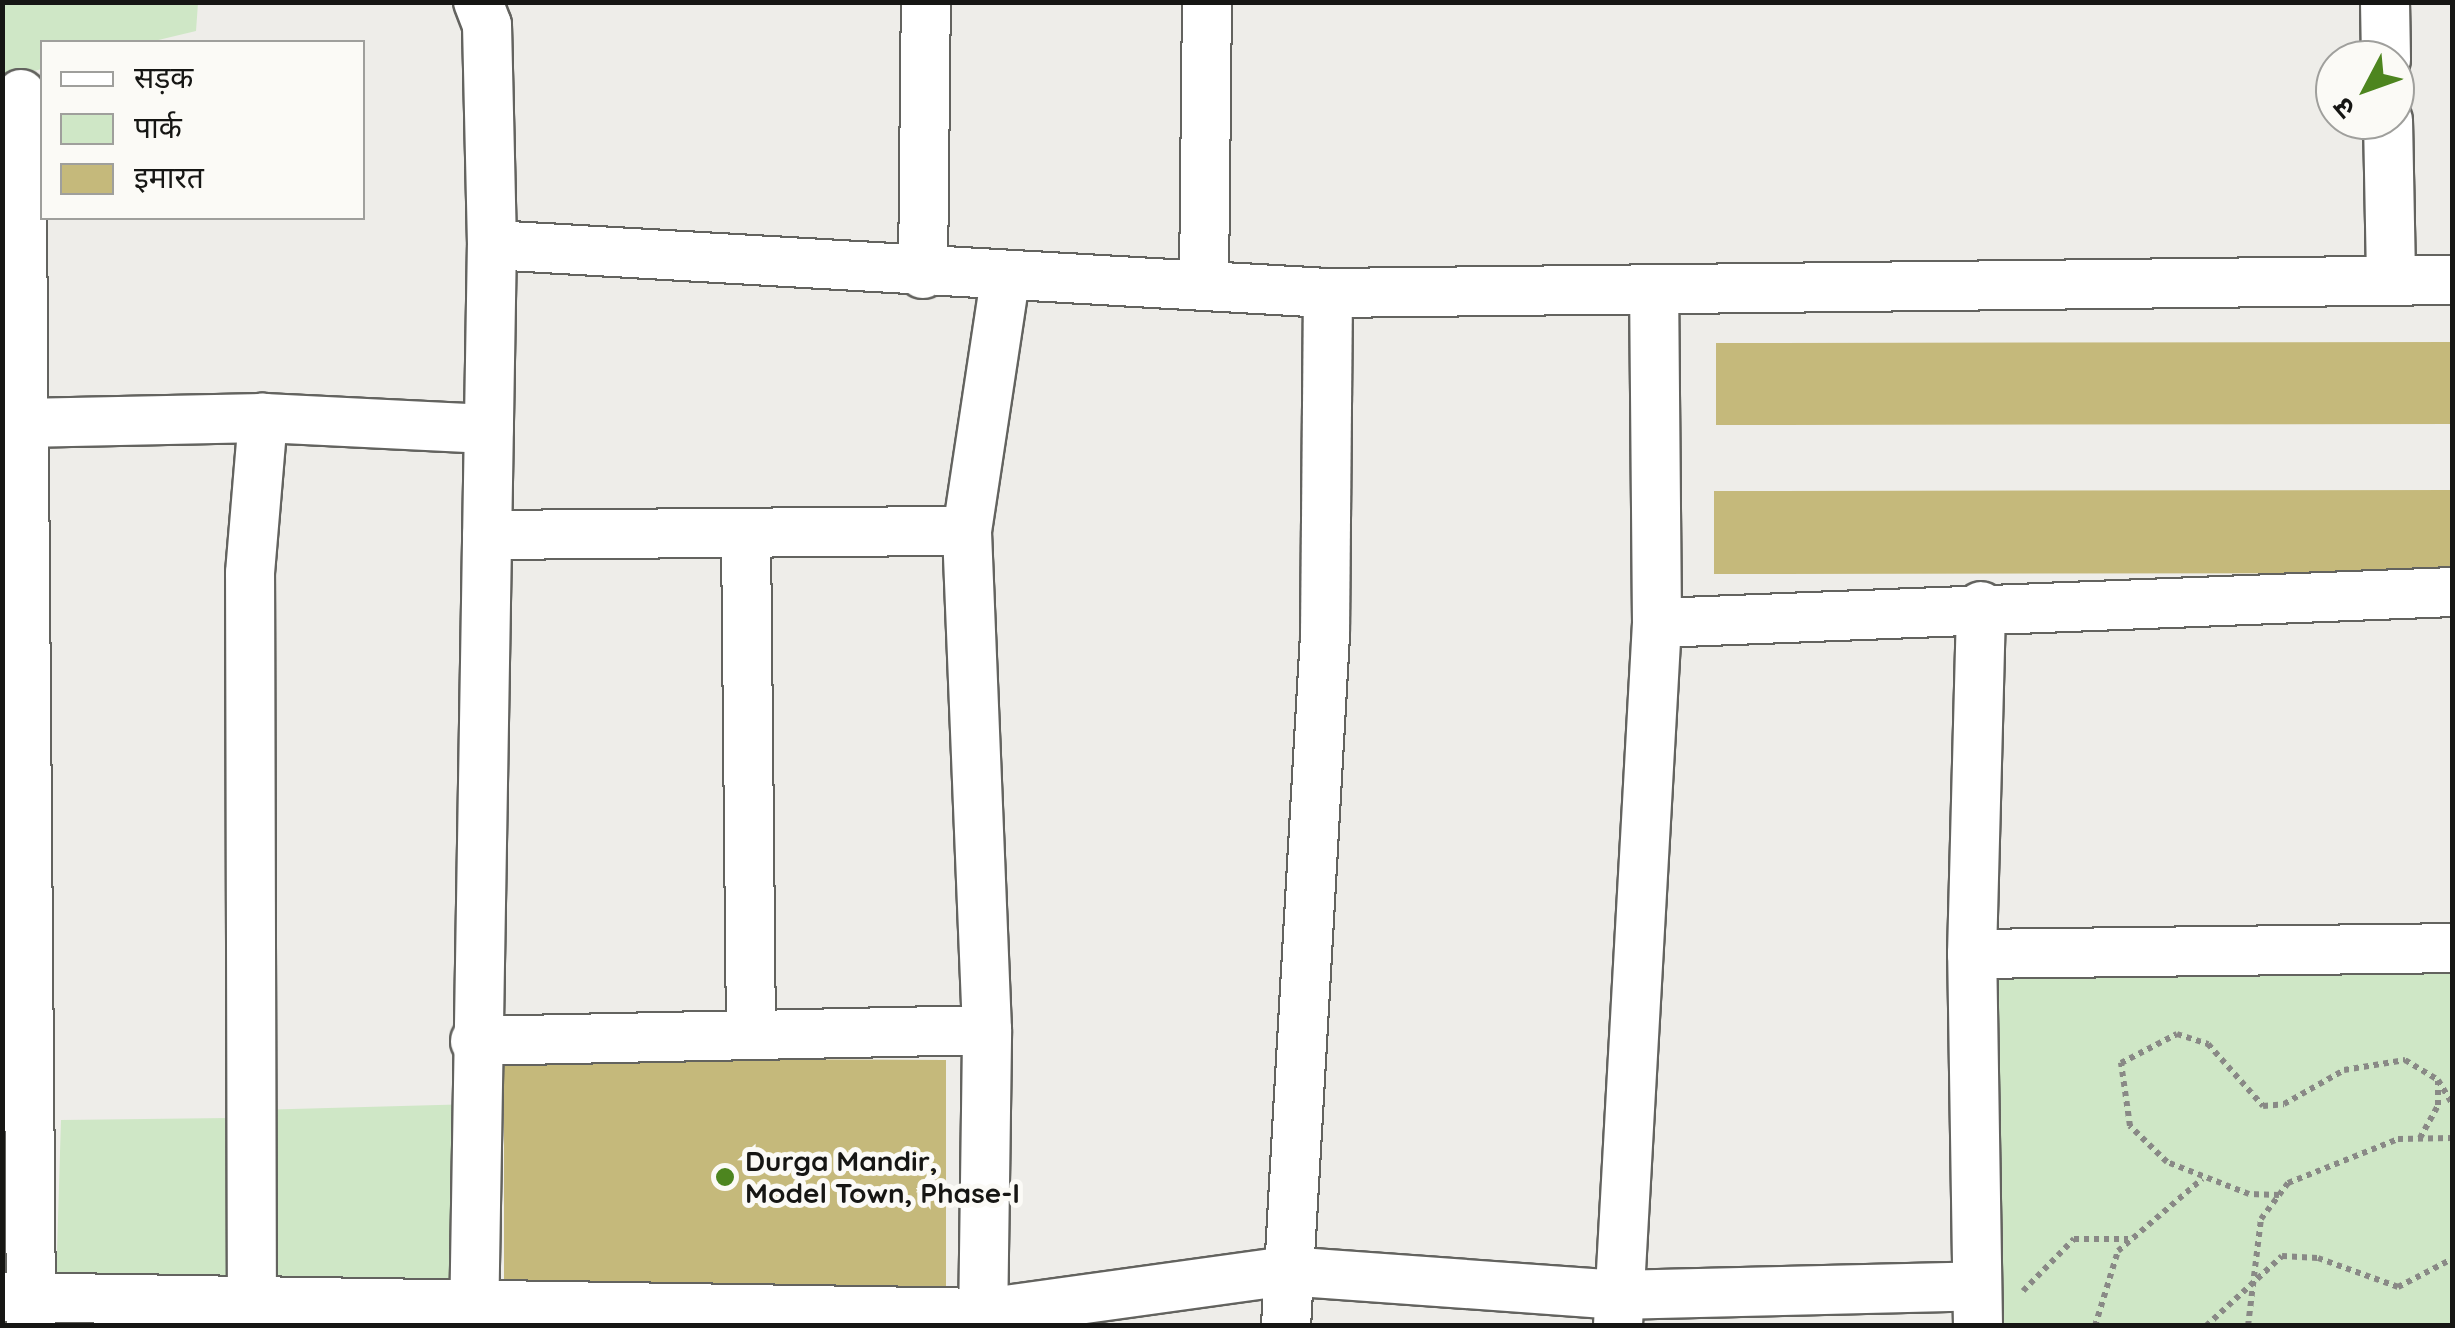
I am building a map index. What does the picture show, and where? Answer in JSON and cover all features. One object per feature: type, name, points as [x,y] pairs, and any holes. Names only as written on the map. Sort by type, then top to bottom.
[{"type":"street","points":[[474,1315],[492,245],[487,25],[478,2]]},
{"type":"street","points":[[923,274],[926,2]]},
{"type":"street","points":[[1204,284],[1207,2]]},
{"type":"street","points":[[2385,2],[2386,40]]},
{"type":"street","points":[[21,94],[16,394],[21,1306],[252,1314],[984,1319],[1286,1271],[1619,1310],[1978,1302],[1972,954],[1982,606]]},
{"type":"street","points":[[2388,140],[2391,282]]},
{"type":"street","points":[[492,245],[1005,279],[1204,284],[1328,294],[1654,295],[2452,280]]},
{"type":"street","points":[[984,1319],[987,1030],[967,531],[1005,279]]},
{"type":"street","points":[[1286,1326],[1286,1271],[1324,635],[1328,294]]},
{"type":"street","points":[[1619,1310],[1657,623],[1654,295]]},
{"type":"street","points":[[16,394],[263,418],[489,428]]},
{"type":"street","points":[[252,1314],[250,592],[263,418]]},
{"type":"street","points":[[487,535],[967,531]]},
{"type":"street","points":[[746,533],[751,1035]]},
{"type":"street","points":[[1657,623],[1982,606],[2452,592]]},
{"type":"street","points":[[1972,954],[2452,948]]},
{"type":"street","points":[[476,1040],[987,1030]]},
{"type":"path","points":[[2279,1195],[2202,1179],[2166,1162],[2130,1126],[2119,1098],[2121,1063],[2178,1034],[2208,1044],[2262,1106],[2376,1060],[2405,1060],[2438,1080],[2452,1103]]},
{"type":"path","points":[[2419,1138],[2438,1105],[2438,1080]]},
{"type":"path","points":[[2248,1326],[2250,1277],[2261,1219],[2279,1195],[2312,1166],[2419,1138],[2452,1138]]},
{"type":"path","points":[[2095,1326],[2102,1284],[2129,1239],[2202,1179]]},
{"type":"path","points":[[1978,1302],[2022,1292],[2074,1240],[2129,1239]]},
{"type":"path","points":[[2206,1326],[2250,1277],[2282,1256],[2318,1258],[2398,1288],[2452,1258]]},
{"type":"green space","points":[[3,3],[198,3],[196,31],[158,40],[40,40],[40,69],[3,78]]},
{"type":"green space","points":[[2452,948],[2452,1325],[1978,1325],[1972,954]]},
{"type":"green space","points":[[475,1104],[481,1305],[252,1302],[255,1110]]},
{"type":"green space","points":[[228,1118],[235,1287],[56,1285],[61,1120]]},
{"type":"building","points":[[2452,342],[2452,424],[1716,425],[1716,343]]},
{"type":"building","points":[[2452,490],[2452,573],[1714,574],[1714,491]]},
{"type":"building","name":"Durga Mandir, Model Town, Phase-I","points":[[504,1058],[946,1060],[946,1296],[504,1294]]},
{"type":"place","name":"Durga Mandir, Model Town, Phase-I","points":[[725,1177]]}]
